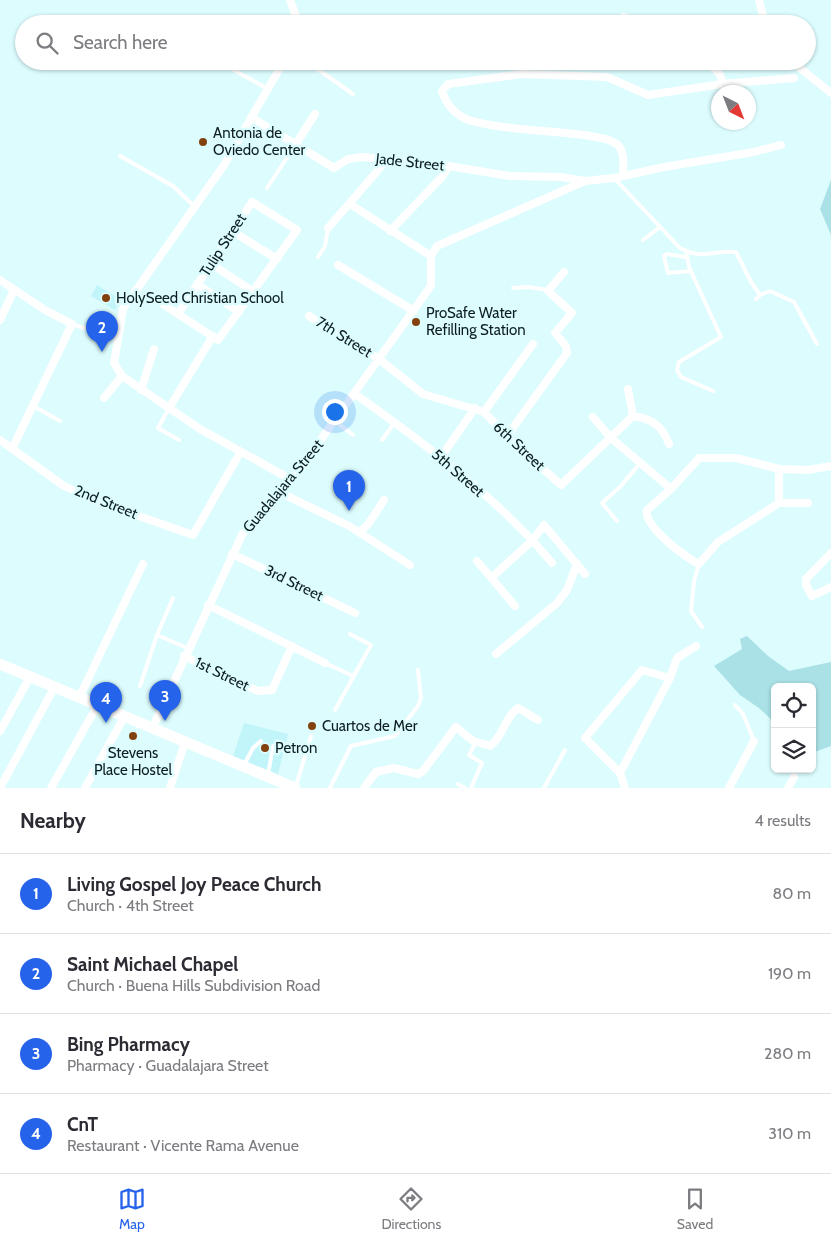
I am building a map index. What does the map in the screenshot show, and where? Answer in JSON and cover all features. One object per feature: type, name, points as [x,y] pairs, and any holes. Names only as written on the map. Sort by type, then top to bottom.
[{"type":"main road","points":[[0,664],[272,781],[295,788]]},
{"type":"street","points":[[290,0],[295,15]]},
{"type":"street","points":[[760,0],[763,15]]},
{"type":"street","points":[[279,70],[224,165],[123,308],[114,363],[122,376],[200,429],[292,480]]},
{"type":"street","points":[[716,70],[722,77],[722,84]]},
{"type":"street","points":[[802,70],[831,93]]},
{"type":"street","points":[[624,176],[623,154],[617,144],[607,139],[566,132],[482,124],[464,118],[446,104],[442,91],[448,84],[522,74],[607,77],[648,95],[722,84],[794,78]]},
{"type":"street","points":[[296,144],[315,114]]},
{"type":"street","name":"Jade Street","points":[[251,117],[334,168],[348,159],[362,157],[386,161],[449,166],[510,176],[561,177],[585,181]]},
{"type":"street","points":[[350,204],[431,256],[437,246],[585,181],[614,178],[754,152],[781,145]]},
{"type":"street","points":[[328,228],[386,161]]},
{"type":"street","points":[[390,231],[449,166]]},
{"type":"street","name":"Tulip Street","points":[[178,314],[252,202],[297,230],[277,259]]},
{"type":"street","points":[[170,408],[216,338],[239,312],[277,259],[232,231]]},
{"type":"street","name":"Guadalajara Street","points":[[152,729],[232,554],[251,522],[281,493],[336,422],[414,311],[431,285],[431,256]]},
{"type":"street","points":[[210,264],[254,292]]},
{"type":"street","points":[[338,265],[414,311]]},
{"type":"street","points":[[507,436],[567,353],[566,346],[555,334],[572,313],[548,291],[564,272]]},
{"type":"street","points":[[0,280],[72,324],[12,449]]},
{"type":"street","points":[[197,284],[239,312]]},
{"type":"street","points":[[0,320],[14,290]]},
{"type":"street","points":[[164,305],[216,338]]},
{"type":"street","name":"7th Street","points":[[309,316],[379,359]]},
{"type":"street","points":[[484,412],[533,344]]},
{"type":"street","points":[[141,390],[154,349]]},
{"type":"street","name":"6th Street","points":[[379,359],[423,394],[484,412],[507,436],[561,485],[633,416]]},
{"type":"street","points":[[104,398],[122,376]]},
{"type":"street","points":[[628,389],[633,416],[644,418],[659,426],[669,444]]},
{"type":"street","name":"5th Street","points":[[355,394],[441,457],[533,540],[552,563]]},
{"type":"street","points":[[441,457],[475,408]]},
{"type":"street","points":[[593,417],[610,437],[671,489]]},
{"type":"street","name":"2nd Street","points":[[0,440],[64,486],[93,500],[193,535],[237,458]]},
{"type":"street","points":[[808,503],[779,502],[718,542],[699,564],[680,553],[648,520],[647,510],[671,489],[699,458],[736,458],[779,469],[808,470],[831,466]]},
{"type":"street","points":[[779,469],[779,502]]},
{"type":"street","points":[[281,493],[360,532],[410,565]]},
{"type":"street","points":[[360,532],[369,523],[384,500]]},
{"type":"street","points":[[492,577],[533,540],[544,525],[585,574]]},
{"type":"street","points":[[831,553],[806,579],[806,585],[812,596],[831,587]]},
{"type":"street","name":"3rd Street","points":[[232,554],[355,613]]},
{"type":"street","points":[[477,561],[515,606]]},
{"type":"street","points":[[79,698],[143,564]]},
{"type":"street","points":[[496,654],[557,603],[567,590],[577,564]]},
{"type":"street","points":[[208,605],[325,663]]},
{"type":"street","name":"1st Street","points":[[186,652],[258,691],[272,690],[292,646]]},
{"type":"street","points":[[620,773],[670,678],[677,658],[696,646]]},
{"type":"street","points":[[625,788],[620,773],[585,738],[642,670],[670,678]]},
{"type":"street","points":[[0,731],[30,677]]},
{"type":"street","points":[[0,788],[54,688]]},
{"type":"street","points":[[51,788],[96,706]]},
{"type":"street","points":[[364,788],[376,772],[394,768],[412,774],[423,771],[456,727],[476,742],[485,746],[493,745],[510,716],[518,708],[538,720]]},
{"type":"street","points":[[85,788],[124,717]]},
{"type":"street","points":[[729,788],[754,741]]},
{"type":"street","points":[[170,788],[185,742]]},
{"type":"street","points":[[788,788],[794,777]]},
{"type":"lane","points":[[234,70],[268,89]]},
{"type":"lane","points":[[320,71],[353,94]]},
{"type":"lane","points":[[267,188],[296,144]]},
{"type":"lane","points":[[120,156],[182,192],[194,207]]},
{"type":"lane","points":[[614,178],[686,254],[691,271],[721,337],[679,362],[677,370],[681,376],[713,391]]},
{"type":"lane","points":[[643,240],[660,227]]},
{"type":"lane","points":[[318,256],[324,246],[328,228]]},
{"type":"lane","points":[[691,271],[668,273],[664,256],[667,254],[703,256],[722,250],[736,252],[751,282],[760,294]]},
{"type":"lane","points":[[513,288],[528,287],[548,291]]},
{"type":"lane","points":[[756,299],[760,294],[770,291],[794,302],[818,344]]},
{"type":"lane","points":[[72,324],[99,333]]},
{"type":"lane","points":[[33,406],[60,421]]},
{"type":"lane","points":[[170,408],[158,428],[179,440]]},
{"type":"lane","points":[[336,422],[354,435]]},
{"type":"lane","points":[[382,440],[395,422]]},
{"type":"lane","points":[[617,521],[602,503],[620,488],[641,462]]},
{"type":"lane","points":[[699,564],[694,581],[691,611],[702,627]]},
{"type":"lane","points":[[140,686],[157,635],[173,598]]},
{"type":"lane","points":[[335,710],[352,676],[371,645],[350,634]]},
{"type":"lane","points":[[157,635],[186,652]]},
{"type":"lane","points":[[325,663],[352,676]]},
{"type":"lane","points":[[330,788],[351,746],[395,736],[409,719],[421,698],[418,670]]},
{"type":"lane","points":[[735,705],[743,714],[754,741]]},
{"type":"lane","points":[[295,788],[311,736]]},
{"type":"lane","points":[[243,767],[253,748],[261,741]]},
{"type":"lane","points":[[471,788],[482,763],[469,755],[476,742]]},
{"type":"lane","points":[[272,781],[273,746]]},
{"type":"lane","points":[[544,788],[565,750]]},
{"type":"lane","points":[[458,784],[465,788]]},
{"type":"shaded area","points":[[831,180],[831,235],[820,209]]},
{"type":"shaded area","name":"HolySeed Christian School","points":[[97,285],[121,300],[115,310],[91,296]]},
{"type":"shaded area","points":[[747,636],[768,656],[789,671],[831,662],[831,746],[816,752],[816,683],[771,683],[771,719],[740,695],[714,666],[742,649],[740,639]]},
{"type":"shaded area","points":[[244,723],[288,734],[278,774],[233,756]]},
{"type":"place","name":"Antonia de Oviedo Center","points":[[203,142]]},
{"type":"place","name":"HolySeed Christian School","points":[[106,298]]},
{"type":"place","name":"ProSafe Water Refilling Station","points":[[416,322]]},
{"type":"place","name":"Saint Michael Chapel","points":[[102,352]]},
{"type":"place","name":"Living Gospel Joy Peace Church","points":[[349,511]]},
{"type":"place","name":"Bing Pharmacy","points":[[165,721]]},
{"type":"place","name":"CnT","points":[[106,723]]},
{"type":"place","name":"Cuartos de Mer","points":[[312,726]]},
{"type":"place","name":"Stevens Place Hostel","points":[[133,736]]},
{"type":"place","name":"Petron","points":[[265,748]]}]
